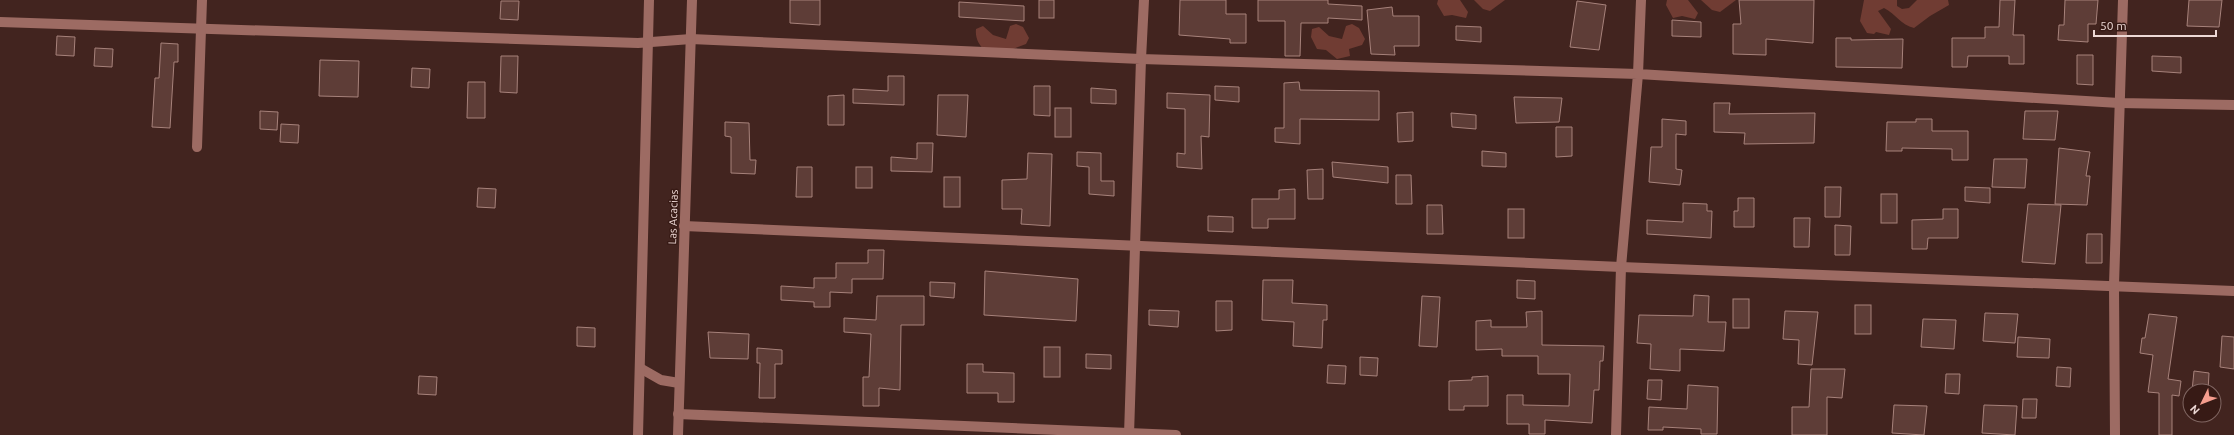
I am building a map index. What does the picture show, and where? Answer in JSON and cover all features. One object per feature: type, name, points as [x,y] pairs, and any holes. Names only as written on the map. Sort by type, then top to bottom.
[{"type":"street","points":[[197,147],[202,0]]},
{"type":"street","points":[[638,435],[649,0]]},
{"type":"street","name":"Las Acacias","points":[[678,435],[692,0]]},
{"type":"street","points":[[1129,434],[1144,0]]},
{"type":"street","points":[[1616,435],[1621,267],[1638,74],[1641,0]]},
{"type":"street","points":[[2115,435],[2114,285],[2123,0]]},
{"type":"street","points":[[0,22],[648,42],[691,38],[1141,58],[1638,74],[2119,103],[2234,105]]},
{"type":"street","points":[[684,226],[1621,267],[2114,285],[2234,291]]},
{"type":"street","points":[[640,368],[661,380],[679,383]]},
{"type":"street","points":[[678,414],[1176,435]]},
{"type":"shaded area","points":[[1438,0],[1460,0],[1468,12],[1466,18],[1452,15],[1444,16],[1437,4]]},
{"type":"shaded area","points":[[1474,0],[1505,0],[1490,11],[1483,9]]},
{"type":"shaded area","points":[[1667,0],[1688,0],[1698,13],[1695,19],[1682,16],[1673,18],[1666,5]]},
{"type":"shaded area","points":[[1701,0],[1736,0],[1720,12],[1712,10]]},
{"type":"shaded area","points":[[1864,0],[1897,0],[1897,6],[1902,9],[1909,8],[1917,0],[1948,0],[1949,5],[1930,16],[1914,28],[1909,27],[1884,8],[1878,11],[1891,29],[1889,35],[1876,32],[1874,34],[1867,33],[1860,21]]},
{"type":"shaded area","points":[[1016,24],[1023,27],[1029,38],[1026,44],[1013,49],[1008,58],[990,54],[978,41],[976,29],[983,26],[993,35],[1006,39],[1010,26]]},
{"type":"shaded area","points":[[1352,24],[1359,28],[1365,39],[1362,45],[1349,49],[1350,56],[1337,59],[1326,50],[1317,49],[1311,37],[1312,29],[1319,27],[1329,36],[1342,39],[1346,26]]},
{"type":"building","points":[[790,0],[820,0],[820,25],[790,23]]},
{"type":"building","points":[[1039,0],[1054,0],[1054,18],[1039,18]]},
{"type":"building","points":[[1180,0],[1226,0],[1226,14],[1246,14],[1246,43],[1230,43],[1230,39],[1179,35]]},
{"type":"building","points":[[1258,0],[1328,0],[1328,4],[1362,6],[1362,20],[1328,18],[1328,23],[1301,23],[1300,56],[1285,56],[1285,21],[1258,21]]},
{"type":"building","points":[[1739,0],[1814,0],[1813,43],[1766,39],[1766,55],[1733,54],[1733,24],[1741,24]]},
{"type":"building","points":[[2000,0],[2015,0],[2013,35],[2024,35],[2024,64],[2009,64],[2009,56],[1968,56],[1967,67],[1952,67],[1952,38],[1985,38],[1985,27],[1999,27]]},
{"type":"building","points":[[2065,0],[2098,0],[2096,24],[2088,24],[2088,42],[2058,40],[2059,25],[2064,25]]},
{"type":"building","points":[[2189,0],[2222,0],[2219,27],[2187,26]]},
{"type":"building","points":[[501,1],[519,1],[518,20],[500,19]]},
{"type":"building","points":[[1577,1],[1606,5],[1599,50],[1570,47]]},
{"type":"building","points":[[959,2],[1024,6],[1024,21],[959,17]]},
{"type":"building","points":[[1392,7],[1393,16],[1419,16],[1419,46],[1394,46],[1395,55],[1371,54],[1367,10]]},
{"type":"building","points":[[1672,20],[1701,22],[1701,37],[1672,36]]},
{"type":"building","points":[[1456,26],[1481,27],[1481,42],[1456,40]]},
{"type":"building","points":[[57,36],[75,37],[74,56],[56,55]]},
{"type":"building","points":[[1836,38],[1851,38],[1851,40],[1903,39],[1902,68],[1836,67]]},
{"type":"building","points":[[161,43],[178,44],[178,62],[174,62],[170,128],[152,127],[155,78],[159,78]]},
{"type":"building","points":[[95,48],[113,49],[112,67],[94,66]]},
{"type":"building","points":[[2077,55],[2093,55],[2093,85],[2077,84]]},
{"type":"building","points":[[501,56],[518,56],[517,93],[500,92]]},
{"type":"building","points":[[2152,56],[2181,57],[2181,73],[2152,71]]},
{"type":"building","points":[[320,60],[359,61],[358,97],[319,96]]},
{"type":"building","points":[[412,68],[430,69],[429,88],[411,87]]},
{"type":"building","points":[[888,76],[904,76],[904,105],[853,103],[853,89],[888,91]]},
{"type":"building","points":[[468,82],[485,82],[485,118],[467,118]]},
{"type":"building","points":[[1299,82],[1300,90],[1379,91],[1379,120],[1300,119],[1300,144],[1275,142],[1275,128],[1284,128],[1284,83]]},
{"type":"building","points":[[1034,86],[1050,86],[1050,116],[1034,115]]},
{"type":"building","points":[[1215,86],[1239,87],[1239,102],[1215,100]]},
{"type":"building","points":[[1091,88],[1116,90],[1116,104],[1091,103]]},
{"type":"building","points":[[1167,93],[1210,95],[1209,137],[1201,136],[1202,169],[1177,167],[1177,153],[1185,154],[1185,109],[1167,108]]},
{"type":"building","points":[[844,95],[844,125],[828,125],[828,96]]},
{"type":"building","points":[[938,95],[968,95],[966,137],[937,135]]},
{"type":"building","points":[[1514,97],[1562,98],[1559,122],[1516,123]]},
{"type":"building","points":[[1714,103],[1730,103],[1729,114],[1815,113],[1814,143],[1744,144],[1745,133],[1714,132]]},
{"type":"building","points":[[1055,108],[1071,108],[1071,137],[1055,137]]},
{"type":"building","points":[[260,111],[278,112],[277,130],[260,129]]},
{"type":"building","points":[[2025,111],[2058,111],[2055,140],[2023,139]]},
{"type":"building","points":[[1413,112],[1413,141],[1398,142],[1397,113]]},
{"type":"building","points":[[1451,113],[1476,115],[1476,129],[1452,127]]},
{"type":"building","points":[[1662,119],[1686,121],[1686,135],[1676,134],[1676,169],[1682,170],[1680,185],[1649,182],[1651,147],[1662,147]]},
{"type":"building","points":[[1916,119],[1932,119],[1932,131],[1968,131],[1968,160],[1952,160],[1952,149],[1902,148],[1902,151],[1886,151],[1887,122],[1916,122]]},
{"type":"building","points":[[725,122],[749,123],[750,160],[756,160],[755,174],[731,173],[731,137],[725,136]]},
{"type":"building","points":[[281,124],[299,125],[298,143],[280,142]]},
{"type":"building","points":[[1556,127],[1572,127],[1572,156],[1556,157]]},
{"type":"building","points":[[917,143],[933,143],[932,172],[891,171],[891,157],[917,159]]},
{"type":"building","points":[[2059,148],[2090,152],[2086,176],[2090,176],[2087,205],[2055,204]]},
{"type":"building","points":[[1482,151],[1506,153],[1506,167],[1482,166]]},
{"type":"building","points":[[1077,152],[1101,153],[1101,181],[1114,181],[1114,196],[1089,194],[1089,167],[1077,166]]},
{"type":"building","points":[[1028,153],[1052,154],[1050,226],[1021,224],[1022,209],[1002,209],[1002,180],[1027,179]]},
{"type":"building","points":[[1994,159],[2027,159],[2025,188],[1992,187]]},
{"type":"building","points":[[1332,162],[1388,167],[1388,183],[1333,177]]},
{"type":"building","points":[[797,167],[812,167],[812,197],[796,197]]},
{"type":"building","points":[[856,167],[872,167],[872,188],[856,188]]},
{"type":"building","points":[[1323,169],[1323,199],[1308,199],[1307,170]]},
{"type":"building","points":[[1396,175],[1411,175],[1412,204],[1396,204]]},
{"type":"building","points":[[944,177],[960,177],[960,207],[944,207]]},
{"type":"building","points":[[1825,187],[1841,187],[1840,217],[1825,217]]},
{"type":"building","points":[[1965,187],[1990,188],[1990,203],[1965,201]]},
{"type":"building","points":[[478,188],[496,189],[495,208],[477,207]]},
{"type":"building","points":[[1295,189],[1295,219],[1268,219],[1268,228],[1252,228],[1252,199],[1279,199],[1279,190]]},
{"type":"building","points":[[1881,194],[1897,194],[1897,223],[1881,223]]},
{"type":"building","points":[[1738,198],[1754,198],[1754,227],[1734,227],[1734,211],[1738,211]]},
{"type":"building","points":[[1683,203],[1707,204],[1707,211],[1712,211],[1711,238],[1647,234],[1647,220],[1683,222]]},
{"type":"building","points":[[2028,204],[2061,205],[2055,264],[2022,262]]},
{"type":"building","points":[[1427,205],[1442,205],[1443,234],[1427,234]]},
{"type":"building","points":[[1508,209],[1524,209],[1524,238],[1508,238]]},
{"type":"building","points":[[1943,209],[1958,209],[1958,238],[1928,238],[1927,249],[1912,249],[1912,220],[1943,219]]},
{"type":"building","points":[[1208,216],[1233,217],[1233,232],[1208,231]]},
{"type":"building","points":[[1794,218],[1810,218],[1809,247],[1794,247]]},
{"type":"building","points":[[1835,225],[1851,226],[1850,255],[1835,255]]},
{"type":"building","points":[[2087,234],[2102,234],[2102,263],[2086,263]]},
{"type":"building","points":[[868,250],[884,250],[883,279],[852,279],[852,293],[830,292],[830,307],[814,307],[814,302],[781,300],[781,286],[814,288],[814,278],[836,278],[836,263],[868,263]]},
{"type":"building","points":[[985,271],[1078,279],[1076,321],[984,315]]},
{"type":"building","points":[[1263,280],[1293,280],[1292,303],[1327,305],[1327,320],[1323,320],[1322,348],[1293,346],[1294,322],[1262,320]]},
{"type":"building","points":[[1517,280],[1535,281],[1535,299],[1517,298]]},
{"type":"building","points":[[930,282],[955,283],[954,298],[930,296]]},
{"type":"building","points":[[1694,295],[1709,296],[1708,322],[1726,322],[1724,351],[1680,349],[1680,371],[1650,369],[1651,344],[1637,343],[1639,315],[1693,316]]},
{"type":"building","points":[[877,296],[924,296],[924,325],[901,325],[900,390],[879,388],[879,406],[863,406],[863,377],[869,377],[871,334],[844,332],[844,318],[876,320]]},
{"type":"building","points":[[1422,296],[1440,297],[1437,347],[1419,346]]},
{"type":"building","points":[[1733,299],[1749,299],[1749,328],[1733,328]]},
{"type":"building","points":[[1216,301],[1232,301],[1232,330],[1216,331]]},
{"type":"building","points":[[1855,305],[1871,305],[1871,334],[1855,334]]},
{"type":"building","points":[[1149,310],[1179,311],[1178,327],[1149,325]]},
{"type":"building","points":[[1542,311],[1542,345],[1604,346],[1603,361],[1600,361],[1599,390],[1594,390],[1592,423],[1545,420],[1545,434],[1529,434],[1529,424],[1507,424],[1507,395],[1523,395],[1523,405],[1569,406],[1570,374],[1538,374],[1538,356],[1502,356],[1502,349],[1476,350],[1476,321],[1491,320],[1491,327],[1527,327],[1526,312]]},
{"type":"building","points":[[1785,311],[1818,312],[1812,365],[1798,364],[1799,340],[1783,339]]},
{"type":"building","points":[[1985,313],[2018,314],[2015,343],[1983,341]]},
{"type":"building","points":[[2149,314],[2177,317],[2168,379],[2181,381],[2179,396],[2172,395],[2172,435],[2159,435],[2159,393],[2148,392],[2153,355],[2140,353],[2142,338],[2145,338]]},
{"type":"building","points":[[1923,319],[1956,320],[1954,349],[1921,347]]},
{"type":"building","points":[[577,327],[595,328],[595,347],[577,346]]},
{"type":"building","points":[[708,332],[749,334],[748,359],[710,358]]},
{"type":"building","points":[[2222,336],[2234,337],[2234,369],[2220,367]]},
{"type":"building","points":[[2018,337],[2050,339],[2049,358],[2017,357]]},
{"type":"building","points":[[1044,347],[1060,347],[1060,377],[1044,377]]},
{"type":"building","points":[[757,348],[782,350],[782,364],[775,364],[775,398],[759,398],[760,363],[757,363]]},
{"type":"building","points":[[1086,354],[1111,355],[1111,369],[1086,368]]},
{"type":"building","points":[[1360,357],[1378,358],[1377,376],[1360,375]]},
{"type":"building","points":[[967,364],[983,364],[983,372],[1014,373],[1014,402],[998,402],[998,393],[967,393]]},
{"type":"building","points":[[1328,365],[1346,366],[1345,384],[1327,383]]},
{"type":"building","points":[[2057,367],[2071,368],[2070,387],[2056,386]]},
{"type":"building","points":[[1811,369],[1845,369],[1842,398],[1827,397],[1827,435],[1792,435],[1792,407],[1809,407]]},
{"type":"building","points":[[2194,371],[2209,373],[2208,383],[2193,383]]},
{"type":"building","points":[[1946,374],[1960,374],[1959,394],[1945,393]]},
{"type":"building","points":[[419,376],[437,377],[436,395],[418,394]]},
{"type":"building","points":[[1488,376],[1488,406],[1464,406],[1464,410],[1449,410],[1449,381],[1472,380],[1472,377]]},
{"type":"building","points":[[1648,380],[1662,380],[1661,400],[1647,399]]},
{"type":"building","points":[[1688,385],[1718,387],[1717,434],[1701,434],[1701,429],[1663,427],[1663,430],[1648,430],[1649,407],[1687,409]]},
{"type":"building","points":[[2023,399],[2037,399],[2036,418],[2022,418]]},
{"type":"building","points":[[1894,405],[1927,406],[1924,435],[1892,433]]},
{"type":"building","points":[[1984,405],[2017,406],[2015,435],[1982,433]]}]
